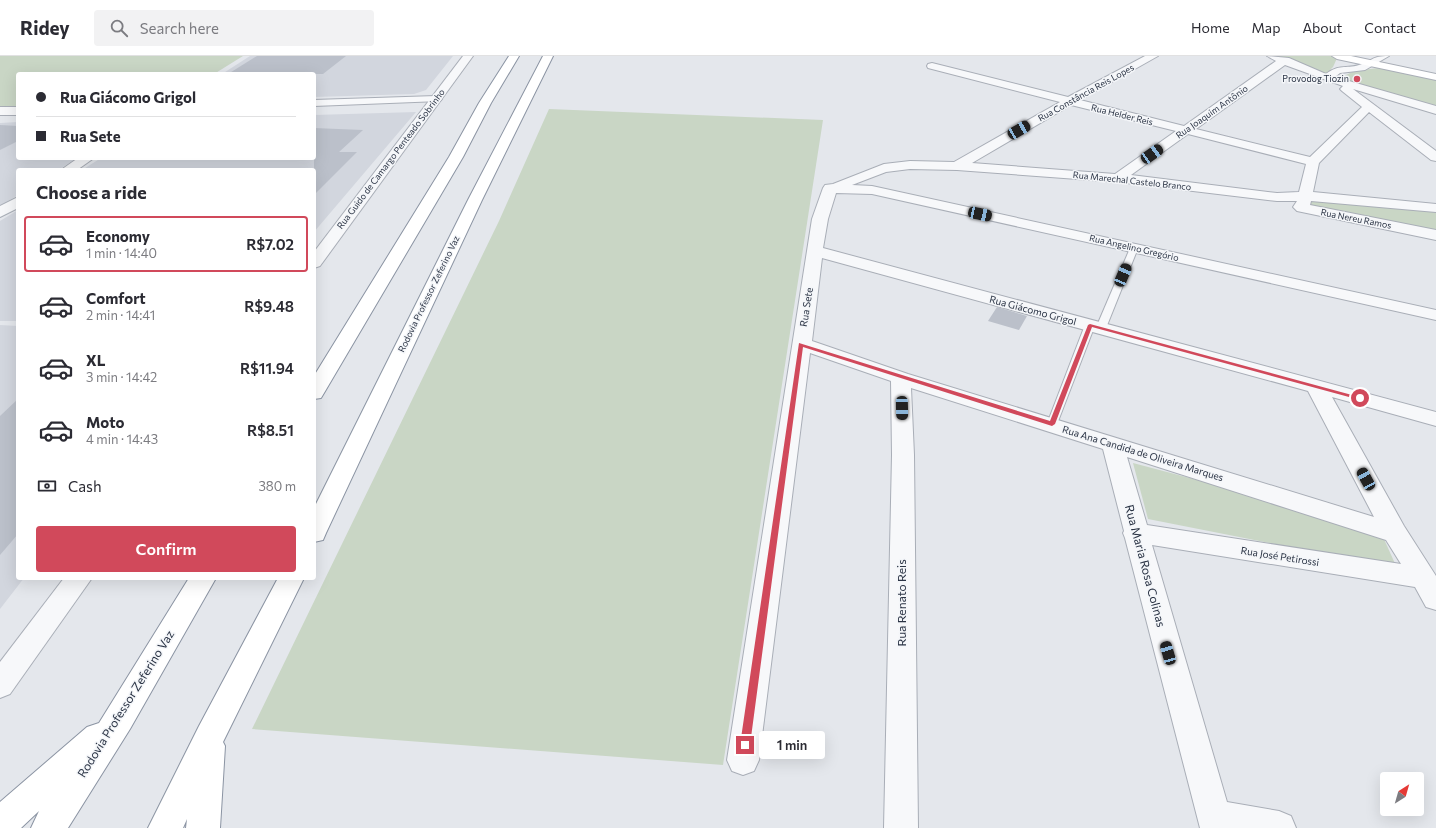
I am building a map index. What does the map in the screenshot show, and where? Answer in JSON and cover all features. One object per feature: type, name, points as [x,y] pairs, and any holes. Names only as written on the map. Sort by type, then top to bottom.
[{"type":"main road","name":"Rodovia Professor Zeferino Vaz","points":[[316,529],[414,323],[548,56]]},
{"type":"main road","points":[[1337,56],[1351,59],[1376,60],[1436,77]]},
{"type":"main road","points":[[479,91],[511,60]]},
{"type":"main road","points":[[316,390],[456,157],[511,60]]},
{"type":"main road","points":[[537,80],[536,90],[540,100]]},
{"type":"main road","points":[[509,133],[532,113]]},
{"type":"main road","points":[[456,157],[454,143],[465,116]]},
{"type":"main road","name":"Rodovia Professor Zeferino Vaz","points":[[48,828],[119,719],[202,580]]},
{"type":"main road","points":[[165,828],[210,736],[290,580]]},
{"type":"main road","points":[[0,824],[119,719]]},
{"type":"main road","points":[[203,828],[210,736]]},
{"type":"street","name":"Rua Guido de Camargo Penteado Sobrinho","points":[[316,260],[468,56]]},
{"type":"street","name":"Rua Constância Reis Lopes","points":[[957,166],[1069,101],[1153,56]]},
{"type":"street","points":[[1272,56],[1401,100],[1436,110]]},
{"type":"street","points":[[1331,76],[1338,62],[1351,59]]},
{"type":"street","name":"Rua Joaquim Antônio","points":[[1118,178],[1285,60]]},
{"type":"street","points":[[1331,76],[1368,66],[1376,60]]},
{"type":"street","name":"Rua Helder Reis","points":[[932,66],[1313,162]]},
{"type":"street","points":[[1331,76],[1436,157]]},
{"type":"street","points":[[1401,100],[1370,98],[1365,103],[1313,162],[1304,202],[1436,208]]},
{"type":"street","points":[[316,103],[433,103]]},
{"type":"street","points":[[316,111],[433,103]]},
{"type":"street","points":[[0,111],[16,111]]},
{"type":"street","points":[[0,119],[16,118]]},
{"type":"street","points":[[71,168],[84,160]]},
{"type":"street","name":"Rua Marechal Castelo Branco","points":[[830,188],[869,172],[884,168],[910,165],[957,166],[1118,178],[1277,197]]},
{"type":"street","name":"Rua Angelino Gregório","points":[[830,188],[872,190],[1436,315]]},
{"type":"street","name":"Rua Sete","points":[[743,760],[815,251],[820,219],[830,188]]},
{"type":"street","name":"Rua Nereu Ramos","points":[[1277,197],[1304,202],[1436,235]]},
{"type":"street","points":[[0,213],[16,203]]},
{"type":"street","name":"Rua Giácomo Grigol","points":[[815,251],[1315,385],[1436,419]]},
{"type":"street","name":"Rua Ana Candida de Oliveira Marques","points":[[801,344],[901,378],[1052,424],[1395,533]]},
{"type":"street","name":"Rua Renato Reis","points":[[901,378],[903,454],[901,828]]},
{"type":"street","points":[[1315,385],[1395,533],[1430,588]]},
{"type":"street","name":"Rua Maria Rosa Colinas","points":[[1112,443],[1215,823]]},
{"type":"street","name":"Rua José Petirossi","points":[[1136,533],[1430,588]]},
{"type":"street","points":[[0,684],[78,580]]},
{"type":"street","points":[[1215,823],[1279,828]]},
{"type":"lane","points":[[1052,424],[1134,248]]},
{"type":"shaded area","points":[[250,56],[453,56],[426,90],[414,94],[316,97],[316,72],[225,72]]},
{"type":"shaded area","points":[[416,112],[316,230],[316,168],[85,168],[98,160],[316,160],[316,115]]},
{"type":"shaded area","points":[[16,122],[16,160],[74,160],[61,168],[16,168],[16,196],[0,206],[0,123]]},
{"type":"shaded area","points":[[16,211],[16,321],[0,321],[0,221]]},
{"type":"shaded area","points":[[0,325],[16,326],[16,580],[22,580],[0,609]]},
{"type":"green space","points":[[0,56],[243,56],[217,72],[16,72],[16,108],[0,108]]},
{"type":"green space","points":[[1277,56],[1338,56],[1333,67],[1326,74]]},
{"type":"green space","points":[[1378,68],[1436,79],[1436,109],[1336,80],[1354,71]]},
{"type":"green space","points":[[549,109],[823,120],[723,765],[252,729],[499,221]]},
{"type":"green space","points":[[1311,198],[1436,210],[1436,234],[1309,209]]},
{"type":"green space","points":[[1133,463],[1379,528],[1397,568],[1148,519]]},
{"type":"building","points":[[257,56],[346,56],[323,74],[316,74],[316,72],[231,72]]},
{"type":"building","points":[[0,125],[16,126],[16,142],[0,150]]},
{"type":"building","points":[[316,128],[363,130],[339,152],[357,152],[316,193],[316,168],[314,168],[314,160],[316,160]]},
{"type":"building","points":[[997,307],[1027,316],[1019,330],[988,321]]},
{"type":"building","points":[[16,401],[16,536],[0,555],[0,416]]},
{"type":"place","name":"Provodog Tiozin","points":[[1357,79]]},
{"type":"route","points":[[745,745],[801,344],[901,378],[1052,424],[1090,325],[1360,398]]}]
